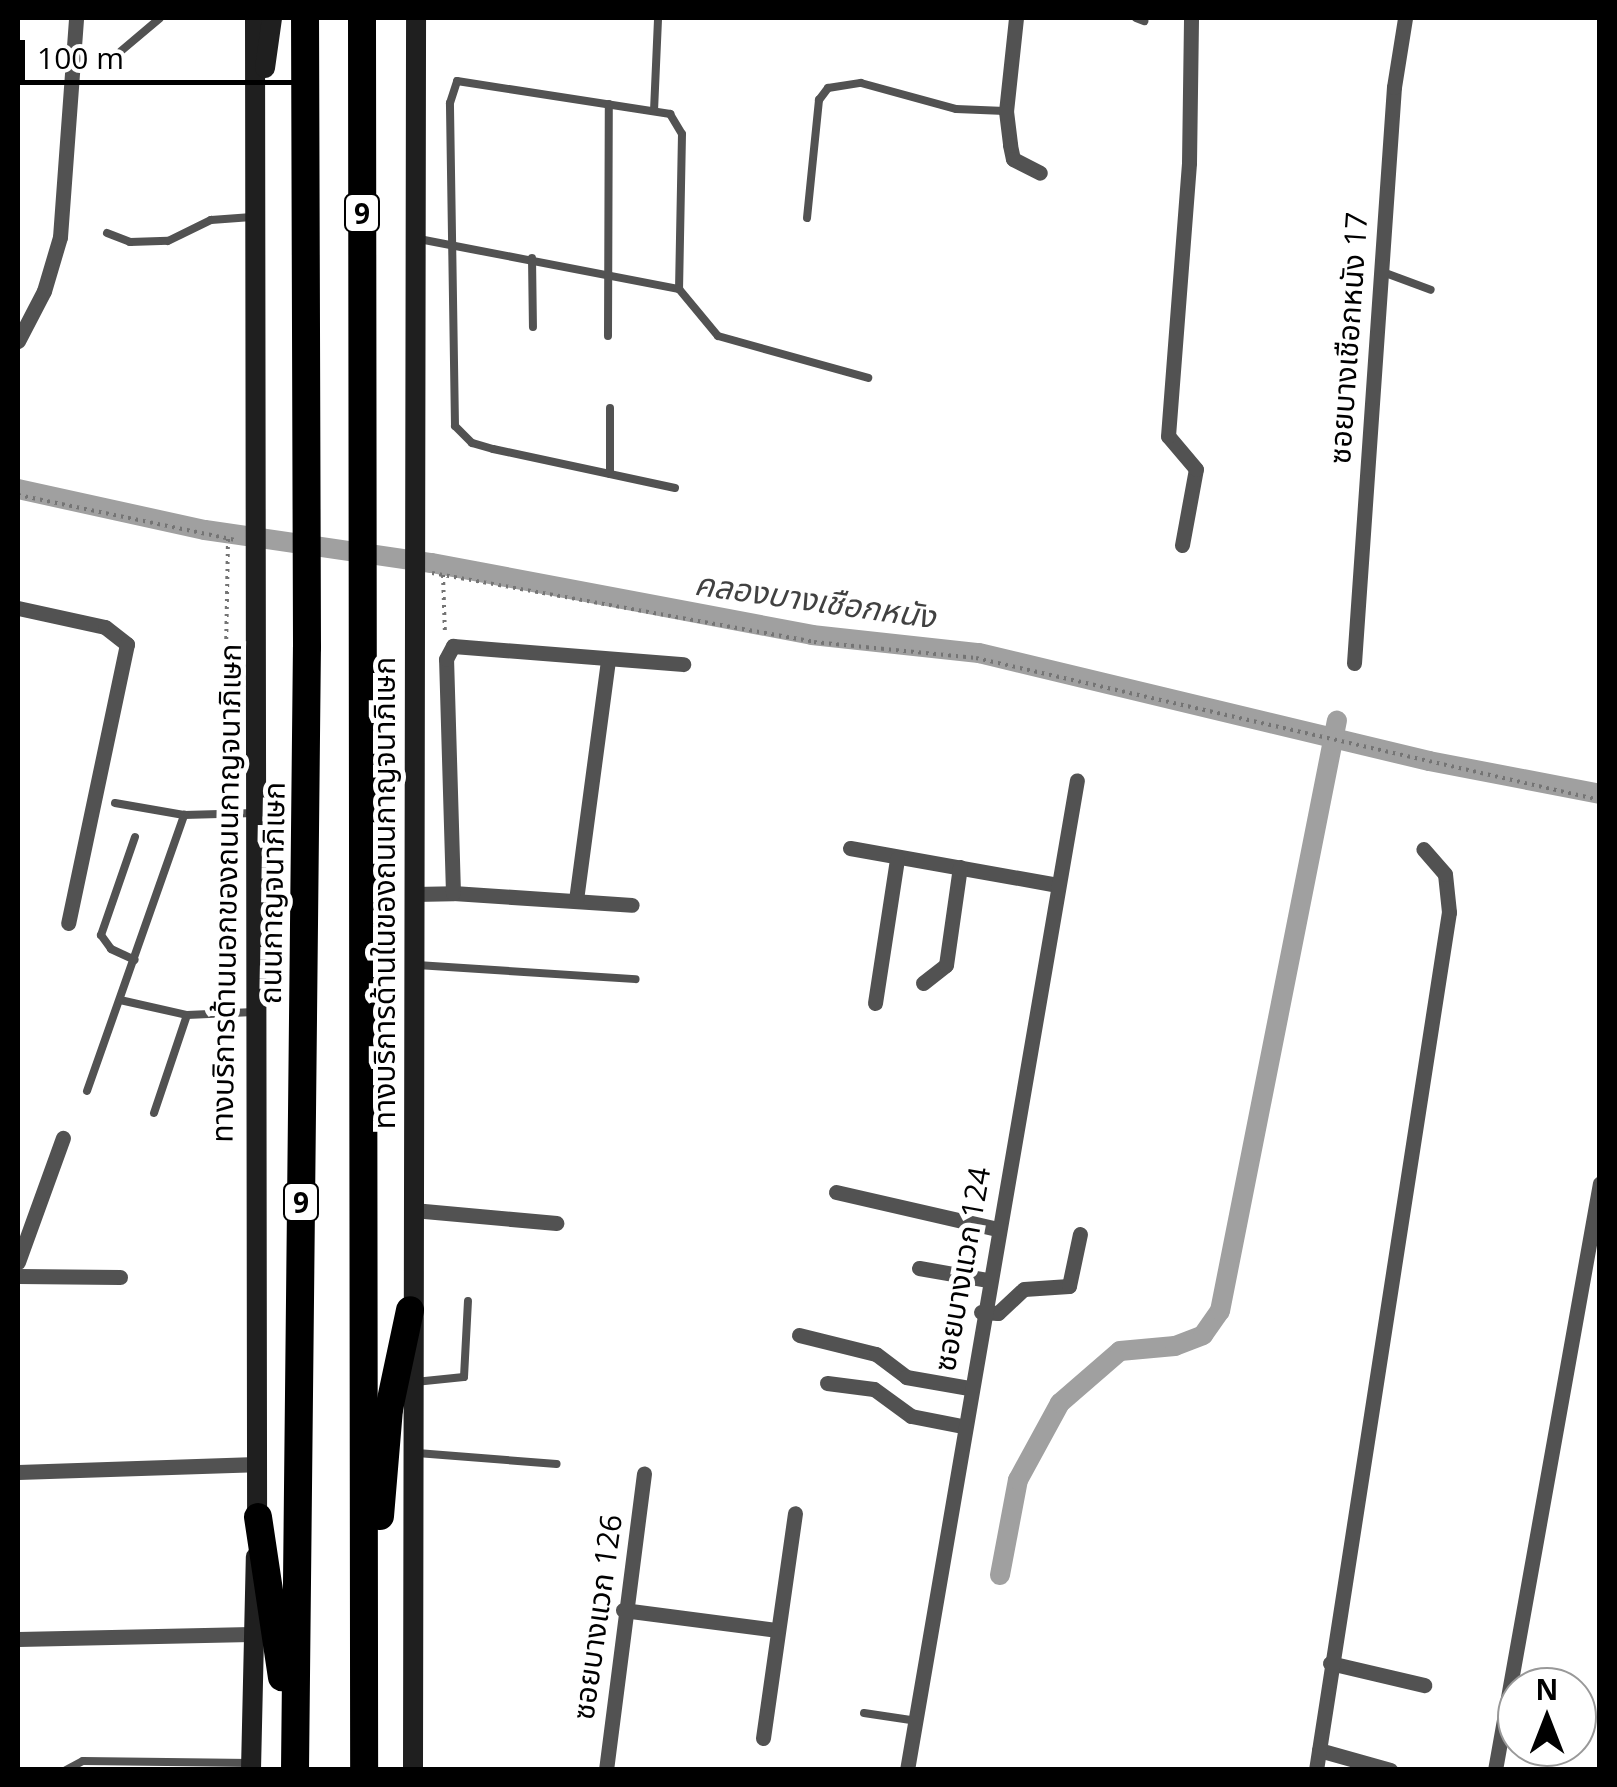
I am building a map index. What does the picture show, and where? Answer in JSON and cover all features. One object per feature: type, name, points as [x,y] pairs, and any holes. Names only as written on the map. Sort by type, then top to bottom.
[{"type":"highway","name":"ถนนกาญจนาภิเษก","points":[[294,1764],[307,647],[303,399],[305,18]]},
{"type":"highway","name":"9","points":[[362,18],[364,1770]]},
{"type":"highway","points":[[366,1617],[389,1408],[410,1310]]},
{"type":"highway","points":[[258,1517],[294,1764]]},
{"type":"main road","name":"ทางบริการด้านนอกของถนนกาญจนาภิเษก","points":[[251,1766],[258,1517],[256,813],[260,388],[252,217],[254,18]]},
{"type":"main road","points":[[254,134],[272,18]]},
{"type":"main road","name":"ทางบริการด้านในของถนนกาญจนาภิเษก","points":[[413,1770],[410,1310],[417,965],[416,18]]},
{"type":"street","points":[[18,341],[44,292],[60,236],[76,18]]},
{"type":"street","points":[[1016,18],[1006,111],[1014,160],[1040,172]]},
{"type":"street","points":[[1182,544],[1196,469],[1168,436],[1189,163],[1192,18]]},
{"type":"street","name":"ซอยบางเชือกหนัง 17","points":[[1354,663],[1380,270],[1405,18]]},
{"type":"street","points":[[18,608],[105,627],[127,644],[68,922]]},
{"type":"street","points":[[453,893],[446,659],[453,646],[471,644],[608,661],[683,664]]},
{"type":"street","points":[[576,900],[608,661]]},
{"type":"street","name":"ซอยบางแวก 124","points":[[907,1770],[981,1312],[1077,780]]},
{"type":"street","points":[[850,848],[1058,885]]},
{"type":"street","points":[[1316,1770],[1448,912],[1444,874],[1422,849]]},
{"type":"street","points":[[875,1003],[897,859]]},
{"type":"street","points":[[924,983],[946,965],[960,867]]},
{"type":"street","points":[[414,894],[632,904]]},
{"type":"street","points":[[18,1262],[62,1138]]},
{"type":"street","points":[[1495,1770],[1600,1183]]},
{"type":"street","points":[[836,1192],[996,1228]]},
{"type":"street","points":[[412,1210],[556,1223]]},
{"type":"street","points":[[981,1312],[998,1313],[1024,1289],[1069,1286],[1080,1234]]},
{"type":"street","points":[[919,1268],[987,1280]]},
{"type":"street","points":[[18,1276],[120,1277]]},
{"type":"street","points":[[799,1335],[876,1354],[906,1377],[968,1388]]},
{"type":"street","points":[[827,1383],[874,1389],[911,1416],[962,1426]]},
{"type":"street","points":[[18,1472],[256,1464]]},
{"type":"street","name":"ซอยบางแวก 126","points":[[606,1770],[623,1610],[644,1472]]},
{"type":"street","points":[[764,1738],[795,1513]]},
{"type":"street","points":[[623,1610],[778,1630]]},
{"type":"street","points":[[18,1639],[252,1634]]},
{"type":"street","points":[[1330,1663],[1424,1685]]},
{"type":"street","points":[[1319,1750],[1390,1770]]},
{"type":"lane","points":[[121,51],[160,18]]},
{"type":"lane","points":[[654,111],[658,18]]},
{"type":"lane","points":[[675,488],[492,450],[472,442],[455,426],[450,103],[458,81],[670,114],[682,134],[679,289]]},
{"type":"lane","points":[[807,218],[819,100],[828,88],[861,83],[956,108],[1006,111]]},
{"type":"lane","points":[[608,336],[609,104]]},
{"type":"lane","points":[[107,233],[130,242],[168,241],[211,220],[252,217]]},
{"type":"lane","points":[[415,238],[607,272],[679,289],[718,336],[868,378]]},
{"type":"lane","points":[[532,258],[533,327]]},
{"type":"lane","points":[[1380,270],[1431,290]]},
{"type":"lane","points":[[610,408],[610,474]]},
{"type":"lane","points":[[115,803],[184,814],[256,813]]},
{"type":"lane","points":[[87,1090],[184,814]]},
{"type":"lane","points":[[135,838],[101,935],[111,949],[135,960]]},
{"type":"lane","points":[[417,965],[636,980]]},
{"type":"lane","points":[[120,1000],[187,1015],[256,1012]]},
{"type":"lane","points":[[154,1113],[187,1015]]},
{"type":"lane","points":[[411,1382],[464,1377],[468,1301]]},
{"type":"lane","points":[[411,1452],[557,1464]]},
{"type":"lane","points":[[864,1713],[917,1721]]},
{"type":"lane","points":[[66,1770],[83,1761],[143,1766],[251,1766]]},
{"type":"path","points":[[18,495],[240,540]]},
{"type":"path","points":[[228,539],[226,654],[234,681]]},
{"type":"path","points":[[424,572],[814,642],[976,658],[1600,800]]},
{"type":"path","points":[[443,574],[446,659]]},
{"type":"waterway","name":"คลองบางเชือกหนัง","points":[[18,489],[205,530],[432,563],[812,635],[979,653],[1429,761],[1600,794]]},
{"type":"waterway","points":[[1000,1575],[1018,1480],[1060,1403],[1120,1351],[1175,1346],[1203,1335],[1220,1311],[1337,720]]}]
